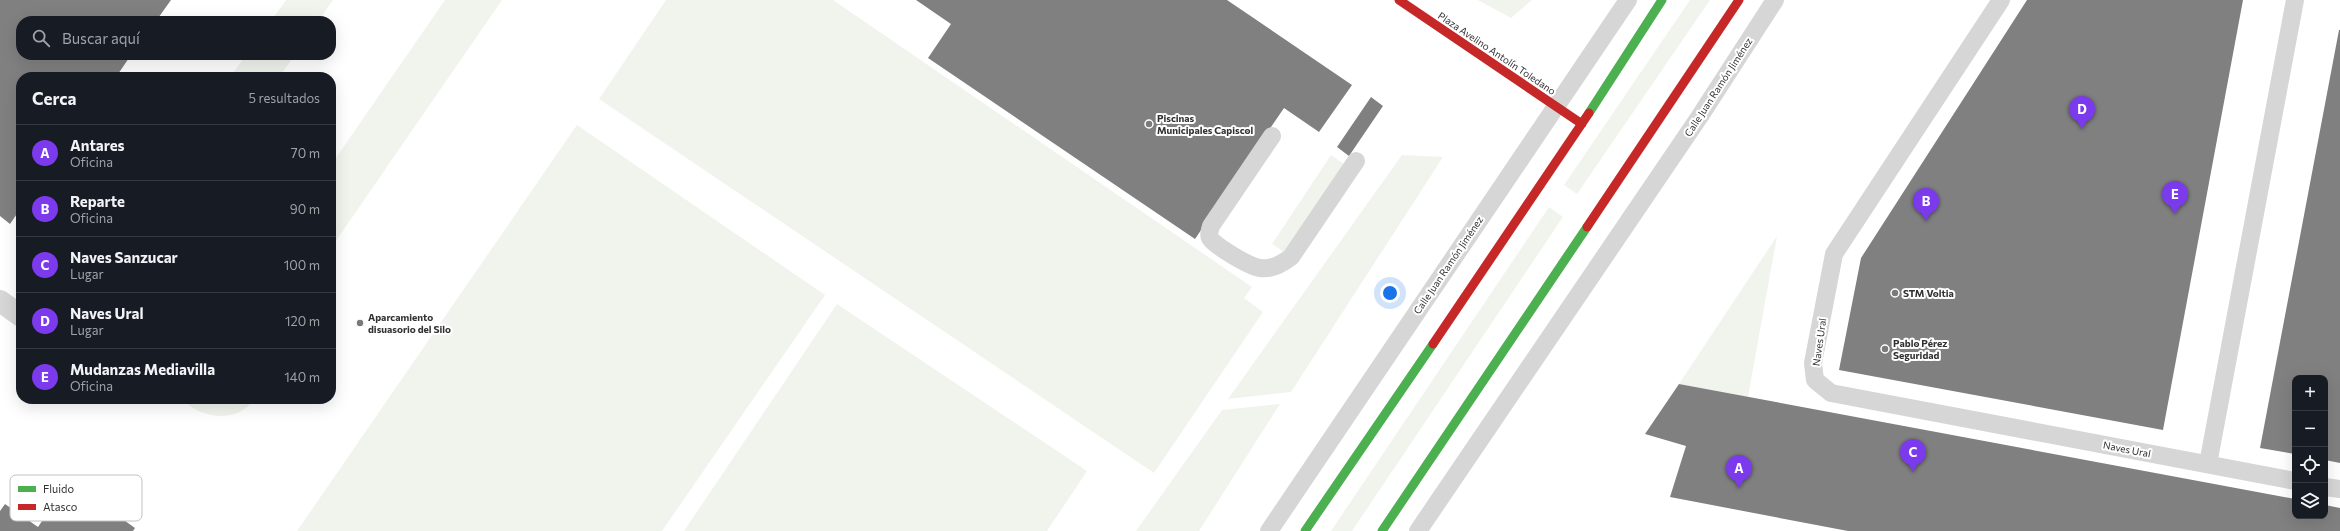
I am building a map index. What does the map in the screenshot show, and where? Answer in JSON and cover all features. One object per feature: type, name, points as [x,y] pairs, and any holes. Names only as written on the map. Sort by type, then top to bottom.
[{"type":"main road","name":"Plaza Avelino Antolín Toledano","points":[[1399,0],[1582,124]]},
{"type":"main road","points":[[1305,531],[1582,124],[1662,0]]},
{"type":"main road","points":[[1382,531],[1739,0]]},
{"type":"street","points":[[0,301],[16,312]]},
{"type":"lane","name":"Calle Juan Ramón Jiménez","points":[[1269,531],[1628,0]]},
{"type":"lane","name":"Calle Juan Ramón Jiménez","points":[[1418,531],[1700,116],[1775,0]]},
{"type":"lane","name":"Naves Ural","points":[[2001,0],[1834,254],[1813,363],[1815,380],[1831,393],[2292,480]]},
{"type":"lane","points":[[2208,464],[2296,0]]},
{"type":"lane","points":[[1272,136],[1209,231],[1212,241],[1248,265],[1259,268],[1272,268],[1282,264],[1291,257],[1356,161]]},
{"type":"lane","points":[[2328,487],[2340,489]]},
{"type":"shaded area","points":[[286,0],[333,0],[322,16],[275,16]]},
{"type":"shaded area","points":[[445,0],[502,0],[336,241],[336,158]]},
{"type":"shaded area","points":[[666,0],[833,0],[1252,287],[1244,298],[1263,312],[1154,473],[599,99]]},
{"type":"shaded area","points":[[1478,0],[1532,0],[1511,18]]},
{"type":"shaded area","points":[[1690,0],[1710,0],[1577,194],[1564,185]]},
{"type":"shaded area","points":[[242,60],[291,60],[283,72],[234,72]]},
{"type":"shaded area","points":[[577,125],[825,295],[662,531],[297,531]]},
{"type":"shaded area","points":[[1331,155],[1344,164],[1284,252],[1272,244]]},
{"type":"shaded area","points":[[1402,155],[1443,157],[1291,392],[1228,399]]},
{"type":"shaded area","points":[[1549,207],[1563,217],[1352,531],[1331,531]]},
{"type":"shaded area","points":[[1777,236],[1748,397],[1679,384]]},
{"type":"shaded area","points":[[837,304],[1087,471],[1047,531],[684,531]]},
{"type":"shaded area","points":[[188,404],[250,404],[239,412],[219,416],[199,411]]},
{"type":"shaded area","points":[[1280,404],[1199,531],[1136,531],[1222,410]]},
{"type":"building","points":[[0,0],[171,0],[160,16],[16,16],[16,60],[128,60],[119,72],[16,72],[16,215],[10,224],[0,216]]},
{"type":"building","name":"Piscinas Municipales Capiscol","points":[[916,0],[1227,0],[1352,85],[1319,132],[1284,108],[1195,239],[928,58],[951,24]]},
{"type":"building","points":[[2027,0],[2243,0],[2163,430],[1839,370],[1861,258]]},
{"type":"building","points":[[2340,30],[2340,463],[2328,461],[2328,375],[2292,375],[2292,453],[2260,448]]},
{"type":"building","points":[[1371,97],[1383,106],[1349,156],[1337,147]]},
{"type":"building","points":[[1679,384],[2292,498],[2292,519],[2328,519],[2328,506],[2340,508],[2340,531],[1848,531],[1670,497],[1686,446],[1645,434]]},
{"type":"building","points":[[5,504],[10,507],[10,521],[29,521],[38,527],[42,521],[125,521],[135,528],[133,531],[0,531],[0,511]]},
{"type":"traffic: fast","points":[[1589,113],[1662,0]]},
{"type":"traffic: fast","points":[[1382,531],[1587,227]]},
{"type":"traffic: fast","points":[[1305,531],[1433,344]]},
{"type":"traffic: jam","points":[[1399,0],[1582,124]]},
{"type":"traffic: jam","points":[[1587,227],[1739,0]]},
{"type":"traffic: jam","points":[[1433,344],[1589,113]]},
{"type":"place","name":"Piscinas Municipales Capiscol","points":[[1149,124]]},
{"type":"place","name":"Naves Ural","points":[[2082,129]]},
{"type":"place","name":"Mudanzas Mediavilla","points":[[2175,214]]},
{"type":"place","name":"Reparte","points":[[1926,221]]},
{"type":"place","name":"STM Voltia","points":[[1895,293]]},
{"type":"place","name":"Aparcamiento disuasorio del Silo","points":[[360,323]]},
{"type":"place","name":"Pablo Pérez Seguridad","points":[[1885,349]]},
{"type":"place","name":"Naves Sanzucar","points":[[1913,472]]},
{"type":"place","name":"Antares","points":[[1739,488]]}]
